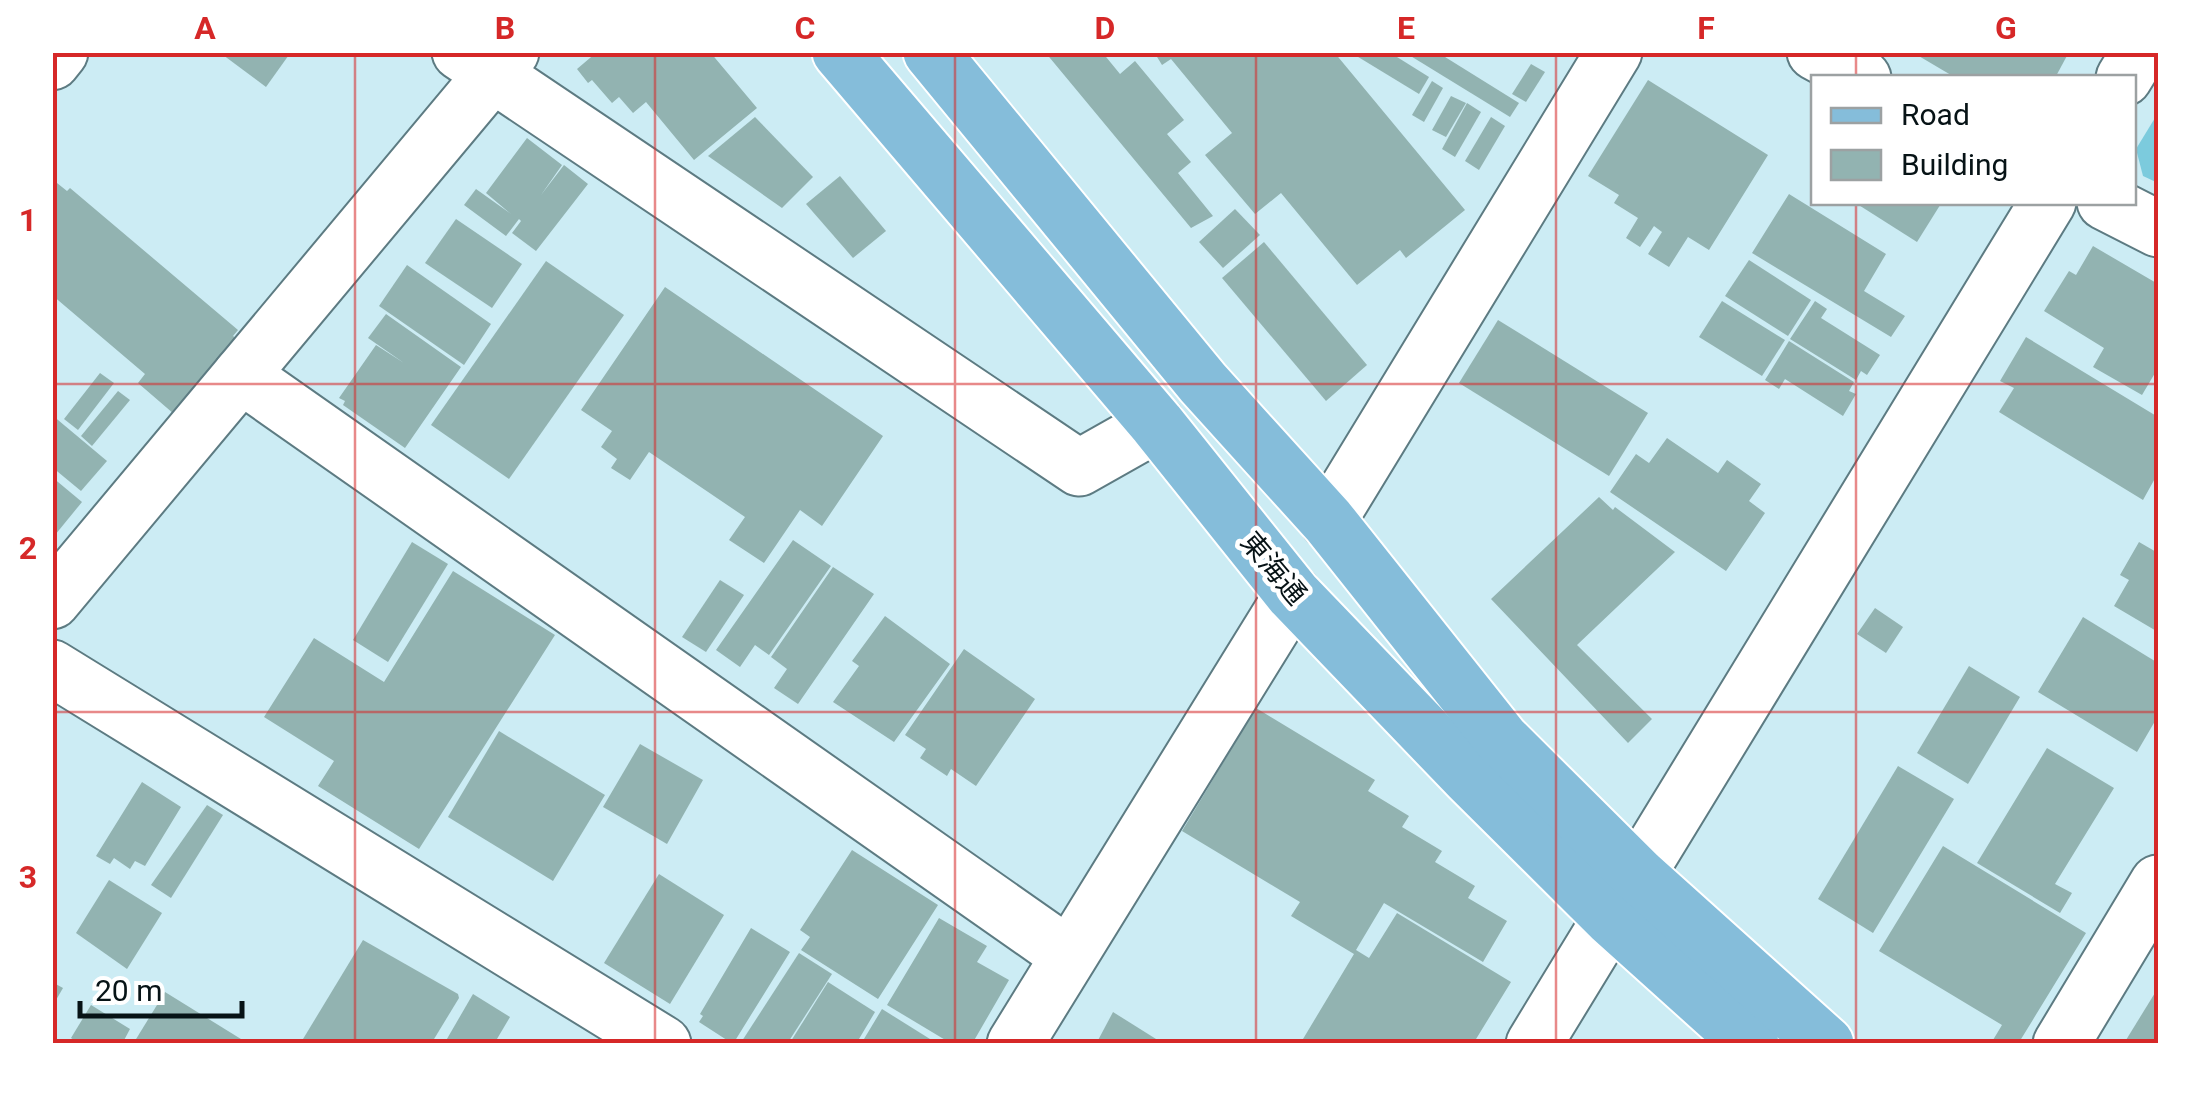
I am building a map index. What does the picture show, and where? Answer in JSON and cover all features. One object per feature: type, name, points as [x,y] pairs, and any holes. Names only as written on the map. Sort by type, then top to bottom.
[{"type":"main road","name":"東海通","points":[[840,52],[1157,424],[1293,594],[1469,777],[1826,1044]]},
{"type":"main road","name":"東海通","points":[[931,52],[1203,382],[1328,522],[1625,897],[1751,1044]]},
{"type":"street","points":[[52,62],[60,52]]},
{"type":"street","points":[[1328,522],[1614,52]]},
{"type":"street","points":[[1815,52],[1857,75]]},
{"type":"street","points":[[2126,75],[2140,52]]},
{"type":"street","points":[[52,601],[241,375],[487,60],[1079,468],[1157,424]]},
{"type":"street","points":[[1534,1044],[2046,205]]},
{"type":"street","points":[[2111,205],[2158,230]]},
{"type":"street","points":[[241,375],[1068,955]]},
{"type":"street","points":[[1015,1044],[1293,594]]},
{"type":"street","points":[[52,668],[663,1044]]},
{"type":"street","points":[[2061,1044],[2151,909]]},
{"type":"shaded area","points":[[2158,113],[2158,183],[2143,176],[2136,149]]},
{"type":"building","points":[[219,52],[291,52],[266,87]]},
{"type":"building","points":[[597,52],[710,52],[757,108],[694,160],[646,102],[633,113],[619,97],[612,103],[592,80],[588,83],[577,69]]},
{"type":"building","points":[[1045,52],[1102,52],[1120,74],[1135,61],[1184,120],[1167,134],[1191,162],[1178,173],[1213,216],[1191,228]]},
{"type":"building","points":[[1154,52],[1334,52],[1465,210],[1406,258],[1400,250],[1357,285],[1281,193],[1255,214],[1205,155],[1232,133],[1171,59],[1162,65]]},
{"type":"building","points":[[1350,52],[1389,52],[1429,77],[1419,94]]},
{"type":"building","points":[[1437,52],[1519,103],[1510,117],[1409,55]]},
{"type":"building","points":[[1912,52],[2069,52],[2057,75],[1951,75]]},
{"type":"building","points":[[1531,64],[1545,72],[1526,102],[1512,94]]},
{"type":"building","points":[[1648,80],[1768,155],[1709,250],[1688,237],[1669,267],[1648,254],[1662,232],[1654,226],[1640,247],[1626,238],[1638,218],[1614,203],[1619,195],[1588,176]]},
{"type":"building","points":[[1432,81],[1443,88],[1424,122],[1412,115]]},
{"type":"building","points":[[1451,96],[1466,103],[1446,137],[1432,130]]},
{"type":"building","points":[[1467,103],[1481,112],[1455,157],[1442,149]]},
{"type":"building","points":[[755,117],[813,177],[782,208],[708,156]]},
{"type":"building","points":[[1491,117],[1505,126],[1479,170],[1465,161]]},
{"type":"building","points":[[527,138],[562,165],[541,195],[564,165],[588,184],[536,251],[512,233],[519,219],[506,236],[464,205],[476,189],[511,214],[486,193]]},
{"type":"building","points":[[840,176],[886,231],[853,258],[806,204]]},
{"type":"building","points":[[52,179],[67,191],[70,188],[238,330],[233,336],[237,339],[174,414],[138,383],[145,374],[52,295]]},
{"type":"building","points":[[1789,194],[1886,254],[1864,291],[1905,316],[1891,337],[1752,253]]},
{"type":"building","points":[[1859,205],[1940,205],[1917,242]]},
{"type":"building","points":[[1235,209],[1260,235],[1223,268],[1199,242]]},
{"type":"building","points":[[456,219],[522,264],[492,308],[425,263]]},
{"type":"building","points":[[1264,242],[1367,365],[1326,401],[1222,278]]},
{"type":"building","points":[[2093,246],[2158,284],[2158,368],[2142,395],[2093,367],[2104,348],[2044,311],[2069,271],[2076,275]]},
{"type":"building","points":[[1749,260],[1811,300],[1788,336],[1725,296]]},
{"type":"building","points":[[546,261],[624,315],[509,479],[431,425]]},
{"type":"building","points":[[407,265],[491,324],[464,365],[379,306]]},
{"type":"building","points":[[665,287],[883,436],[822,526],[800,510],[764,563],[729,540],[745,517],[649,452],[630,480],[611,468],[617,459],[601,447],[612,431],[581,410]]},
{"type":"building","points":[[1722,301],[1785,340],[1762,376],[1699,337]]},
{"type":"building","points":[[1815,301],[1827,309],[1821,318],[1880,355],[1867,375],[1861,371],[1856,380],[1790,339]]},
{"type":"building","points":[[386,314],[461,367],[405,448],[343,405],[345,401],[339,398],[376,345],[404,363],[368,338]]},
{"type":"building","points":[[1498,320],[1648,413],[1609,476],[1459,383]]},
{"type":"building","points":[[2026,337],[2158,417],[2158,473],[2143,500],[1999,412],[2014,388],[2000,381]]},
{"type":"building","points":[[1789,341],[1854,382],[1849,391],[1856,394],[1843,416],[1785,379],[1779,389],[1765,380]]},
{"type":"building","points":[[100,373],[114,383],[78,430],[64,419]]},
{"type":"building","points":[[118,391],[130,400],[92,446],[81,436]]},
{"type":"building","points":[[52,415],[107,461],[81,491],[52,467]]},
{"type":"building","points":[[1667,438],[1718,473],[1727,460],[1761,484],[1749,501],[1765,513],[1726,571],[1610,492],[1636,454],[1649,463]]},
{"type":"building","points":[[52,477],[82,502],[55,535],[52,533]]},
{"type":"building","points":[[1599,497],[1675,552],[1577,645],[1652,719],[1628,743],[1491,599]]},
{"type":"building","points":[[793,540],[831,566],[769,655],[755,645],[740,667],[716,650]]},
{"type":"building","points":[[412,542],[448,564],[388,662],[353,640]]},
{"type":"building","points":[[2139,542],[2158,553],[2158,632],[2114,606],[2129,580],[2120,575]]},
{"type":"building","points":[[833,567],[874,594],[798,704],[774,688],[787,669],[771,657]]},
{"type":"building","points":[[453,571],[555,635],[419,849],[318,786],[334,761],[264,717],[314,638],[384,682]]},
{"type":"building","points":[[720,580],[744,595],[706,652],[682,637]]},
{"type":"building","points":[[1875,608],[1903,627],[1886,653],[1857,634]]},
{"type":"building","points":[[885,616],[950,664],[894,742],[833,702],[859,666],[852,661]]},
{"type":"building","points":[[2083,617],[2158,663],[2158,716],[2137,752],[2038,692]]},
{"type":"building","points":[[964,649],[1035,699],[976,786],[951,769],[947,776],[920,758],[926,749],[905,735]]},
{"type":"building","points":[[1969,666],[2020,697],[1968,784],[1917,753]]},
{"type":"building","points":[[1256,708],[1375,780],[1368,791],[1409,816],[1402,827],[1442,851],[1435,862],[1475,886],[1468,898],[1507,921],[1483,962],[1384,903],[1356,950],[1369,958],[1397,913],[1511,982],[1473,1044],[1300,1044],[1354,954],[1291,916],[1300,902],[1182,831]]},
{"type":"building","points":[[499,731],[605,795],[553,881],[448,817]]},
{"type":"building","points":[[640,744],[703,780],[667,844],[603,807]]},
{"type":"building","points":[[2047,748],[2114,788],[2055,884],[2072,893],[2060,913],[1977,863]]},
{"type":"building","points":[[1898,766],[1954,799],[1873,933],[1818,899]]},
{"type":"building","points":[[142,782],[181,807],[145,866],[135,861],[130,869],[114,858],[110,864],[96,856]]},
{"type":"building","points":[[207,805],[223,815],[171,898],[151,885]]},
{"type":"building","points":[[1943,846],[2086,933],[2018,1044],[1999,1044],[1993,1040],[2002,1025],[1879,951]]},
{"type":"building","points":[[852,850],[938,905],[878,999],[801,950],[810,937],[800,930]]},
{"type":"building","points":[[659,874],[724,915],[670,1004],[604,963]]},
{"type":"building","points":[[109,880],[162,913],[127,969],[76,933]]},
{"type":"building","points":[[939,918],[987,946],[977,962],[1009,980],[972,1044],[952,1044],[887,1005]]},
{"type":"building","points":[[751,928],[790,952],[733,1044],[699,1022],[703,1016],[700,1014]]},
{"type":"building","points":[[363,940],[458,994],[431,1044],[300,1044]]},
{"type":"building","points":[[799,953],[832,974],[787,1044],[740,1044]]},
{"type":"building","points":[[52,982],[63,988],[52,1007]]},
{"type":"building","points":[[828,982],[875,1012],[856,1044],[794,1044],[791,1041]]},
{"type":"building","points":[[2158,988],[2158,1044],[2132,1044],[2126,1040]]},
{"type":"building","points":[[165,992],[249,1044],[133,1044]]},
{"type":"building","points":[[473,994],[510,1017],[494,1044],[444,1044]]},
{"type":"building","points":[[91,1005],[130,1029],[122,1044],[80,1044],[71,1038]]},
{"type":"building","points":[[882,1009],[938,1044],[861,1044]]},
{"type":"building","points":[[1113,1012],[1164,1044],[1096,1044]]}]
